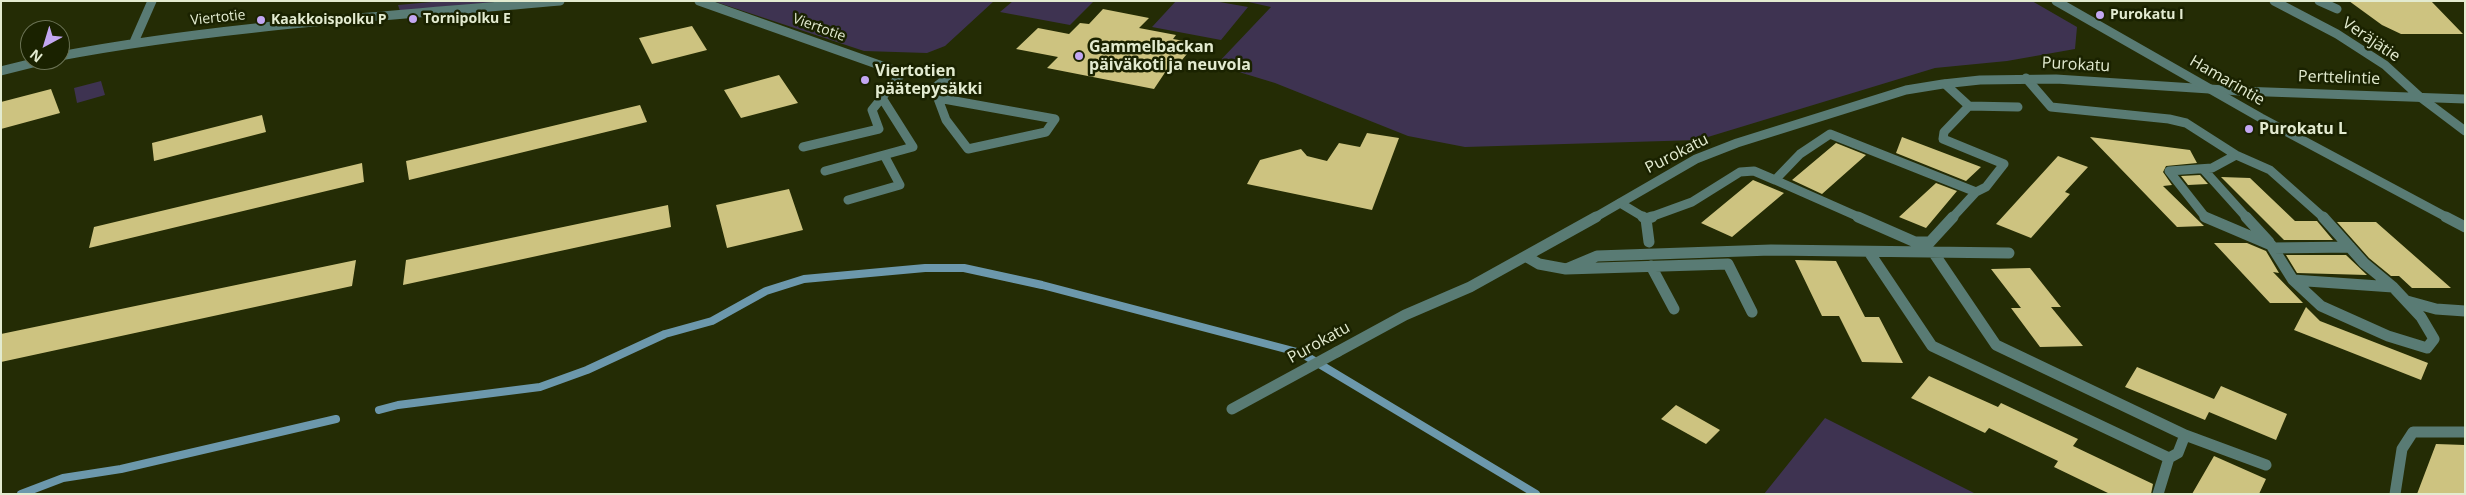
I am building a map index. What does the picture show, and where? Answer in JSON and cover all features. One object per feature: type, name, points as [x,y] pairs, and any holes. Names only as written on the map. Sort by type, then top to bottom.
[{"type":"street","points":[[134,42],[152,1]]},
{"type":"street","name":"Viertotie","points":[[70,54],[134,42],[220,31],[560,1]]},
{"type":"street","name":"Viertotie","points":[[698,1],[902,73],[882,98]]},
{"type":"street","name":"Hamarintie","points":[[2056,1],[2261,118],[2465,227]]},
{"type":"street","name":"Veräjätie","points":[[2274,1],[2337,34],[2384,65],[2420,97],[2465,131]]},
{"type":"street","points":[[2319,1],[2337,9]]},
{"type":"street","points":[[1,71],[20,66]]},
{"type":"street","points":[[938,98],[1055,119],[1046,132],[968,149],[946,120],[934,88],[947,78]]},
{"type":"street","points":[[2026,78],[2051,107],[2169,119],[2186,124],[2236,155],[2270,170],[2296,191],[2364,264],[2393,287],[2421,317],[2434,339],[2427,348],[2388,336],[2322,306],[2293,280],[2272,247],[2203,169]]},
{"type":"street","name":"Purokatu","points":[[1232,409],[1405,315],[1470,287],[1527,257],[1696,159],[1737,143],[1906,90],[1944,84],[2026,78],[2212,89]]},
{"type":"street","points":[[1944,84],[1969,106],[2018,107]]},
{"type":"street","name":"Perttelintie","points":[[2212,89],[2465,99]]},
{"type":"street","points":[[803,147],[880,129],[872,110],[882,98],[913,147],[825,172]]},
{"type":"street","points":[[1646,219],[1692,202],[1740,172],[1754,171],[1915,242],[1930,242],[1976,192],[1986,187],[2004,164],[1943,139],[1944,132],[1969,106]]},
{"type":"street","points":[[1775,180],[1780,172],[1818,140],[1830,134],[1976,192]]},
{"type":"street","points":[[848,200],[900,185],[884,155]]},
{"type":"street","points":[[2236,155],[2212,168],[2170,171],[2207,218],[2272,247],[2350,247]]},
{"type":"street","points":[[1620,203],[1646,219]]},
{"type":"street","points":[[1646,219],[1649,242]]},
{"type":"street","points":[[1566,269],[1597,256],[1771,250],[2009,253]]},
{"type":"street","points":[[1869,252],[1932,346],[2169,458]]},
{"type":"street","points":[[1933,252],[1996,345],[2185,435],[2266,465]]},
{"type":"street","points":[[1527,257],[1539,264],[1566,269],[1728,264],[1752,312]]},
{"type":"street","points":[[1651,266],[1674,309]]},
{"type":"street","points":[[2293,280],[2393,287]]},
{"type":"street","points":[[2406,301],[2436,309],[2465,311]]},
{"type":"street","points":[[2395,494],[2402,449],[2413,432],[2465,432]]},
{"type":"street","points":[[2158,494],[2169,458],[2178,453],[2185,435]]},
{"type":"shaded area","points":[[443,1],[511,1],[400,11],[398,5]]},
{"type":"shaded area","points":[[713,1],[994,1],[945,46],[927,53],[864,51]]},
{"type":"shaded area","points":[[1013,1],[1094,1],[1070,25],[1000,12]]},
{"type":"shaded area","points":[[1176,1],[1214,1],[1248,7],[1221,40],[1152,27]]},
{"type":"shaded area","points":[[1244,1],[2032,1],[2077,27],[2075,49],[2007,61],[1935,68],[1698,140],[1465,147],[1408,136],[1275,83],[1216,65],[1271,7]]},
{"type":"shaded area","points":[[101,81],[105,95],[77,103],[74,88]]},
{"type":"shaded area","points":[[1825,418],[1976,494],[1764,494]]},
{"type":"building","points":[[2349,1],[2431,1],[2463,34],[2401,34],[2382,25]]},
{"type":"building","points":[[1103,9],[1149,18],[1139,28],[1176,35],[1173,39],[1196,43],[1177,66],[1170,65],[1154,89],[1047,68],[1058,57],[1016,49],[1038,28],[1069,34],[1080,23],[1089,24]]},
{"type":"building","points":[[692,26],[707,50],[652,64],[639,38]]},
{"type":"building","points":[[779,75],[798,103],[741,118],[724,90]]},
{"type":"building","points":[[51,89],[60,113],[1,129],[1,102]]},
{"type":"building","points":[[640,105],[647,122],[409,180],[406,161]]},
{"type":"building","points":[[262,115],[266,132],[154,161],[152,143]]},
{"type":"building","points":[[1367,133],[1399,138],[1372,210],[1247,184],[1260,160],[1301,149],[1307,156],[1327,161],[1339,143],[1360,147]]},
{"type":"building","points":[[1902,137],[1981,167],[1966,181],[1896,153]]},
{"type":"building","points":[[2090,137],[2190,150],[2197,163],[2166,166],[2163,172],[2172,185],[2163,186],[2204,226],[2177,227]]},
{"type":"building","points":[[1836,143],[1866,155],[1822,194],[1792,180]]},
{"type":"building","points":[[2058,156],[2088,167],[2065,192],[2070,194],[2031,238],[1996,224]]},
{"type":"building","points":[[362,163],[364,182],[89,248],[94,227]]},
{"type":"building","points":[[2200,175],[2208,184],[2188,185],[2181,176]]},
{"type":"building","points":[[2221,177],[2250,178],[2295,221],[2317,221],[2333,240],[2284,240]]},
{"type":"building","points":[[1753,180],[1784,193],[1732,237],[1701,223]]},
{"type":"building","points":[[1936,183],[1957,191],[1926,228],[1899,217]]},
{"type":"building","points":[[789,189],[803,230],[727,248],[716,205]]},
{"type":"building","points":[[668,205],[671,227],[403,285],[406,260]]},
{"type":"building","points":[[2337,222],[2376,222],[2451,288],[2412,288],[2399,276],[2391,276],[2369,258]]},
{"type":"building","points":[[2214,243],[2247,243],[2266,251],[2279,273],[2273,272],[2303,303],[2270,303]]},
{"type":"building","points":[[2286,255],[2346,255],[2367,275],[2297,273]]},
{"type":"building","points":[[356,260],[352,286],[1,362],[1,334]]},
{"type":"building","points":[[1795,260],[1836,261],[1865,317],[1879,317],[1903,363],[1862,362],[1839,316],[1822,316]]},
{"type":"building","points":[[2030,268],[2061,307],[2051,307],[2083,346],[2040,347],[2011,308],[2021,308],[1991,269]]},
{"type":"building","points":[[2306,307],[2320,321],[2428,363],[2421,380],[2294,330]]},
{"type":"building","points":[[2137,367],[2214,399],[2221,386],[2287,414],[2276,440],[2209,412],[2205,420],[2125,387]]},
{"type":"building","points":[[1929,376],[1998,407],[2001,403],[2078,439],[2073,446],[2153,484],[2151,494],[2110,494],[2054,467],[2058,461],[1989,428],[1985,433],[1911,398]]},
{"type":"building","points":[[1676,405],[1720,430],[1706,444],[1661,419]]},
{"type":"building","points":[[2436,444],[2465,445],[2465,494],[2417,494]]},
{"type":"building","points":[[2214,456],[2266,479],[2259,494],[2192,494]]},
{"type":"waterway","points":[[379,410],[398,405],[540,387],[587,370],[665,334],[712,321],[766,291],[804,279],[925,268],[964,268],[1042,285],[1301,353],[1536,494]]},
{"type":"waterway","points":[[21,494],[63,478],[121,469],[336,419]]},
{"type":"place","name":"Purokatu I","points":[[2100,15]]},
{"type":"place","name":"Tornipolku E","points":[[413,19]]},
{"type":"place","name":"Kaakkoispolku P","points":[[261,20]]},
{"type":"place","name":"Gammelbackan päiväkoti ja neuvola","points":[[1079,56]]},
{"type":"place","name":"Viertotien päätepysäkki","points":[[865,80]]},
{"type":"place","name":"Purokatu L","points":[[2249,129]]}]
